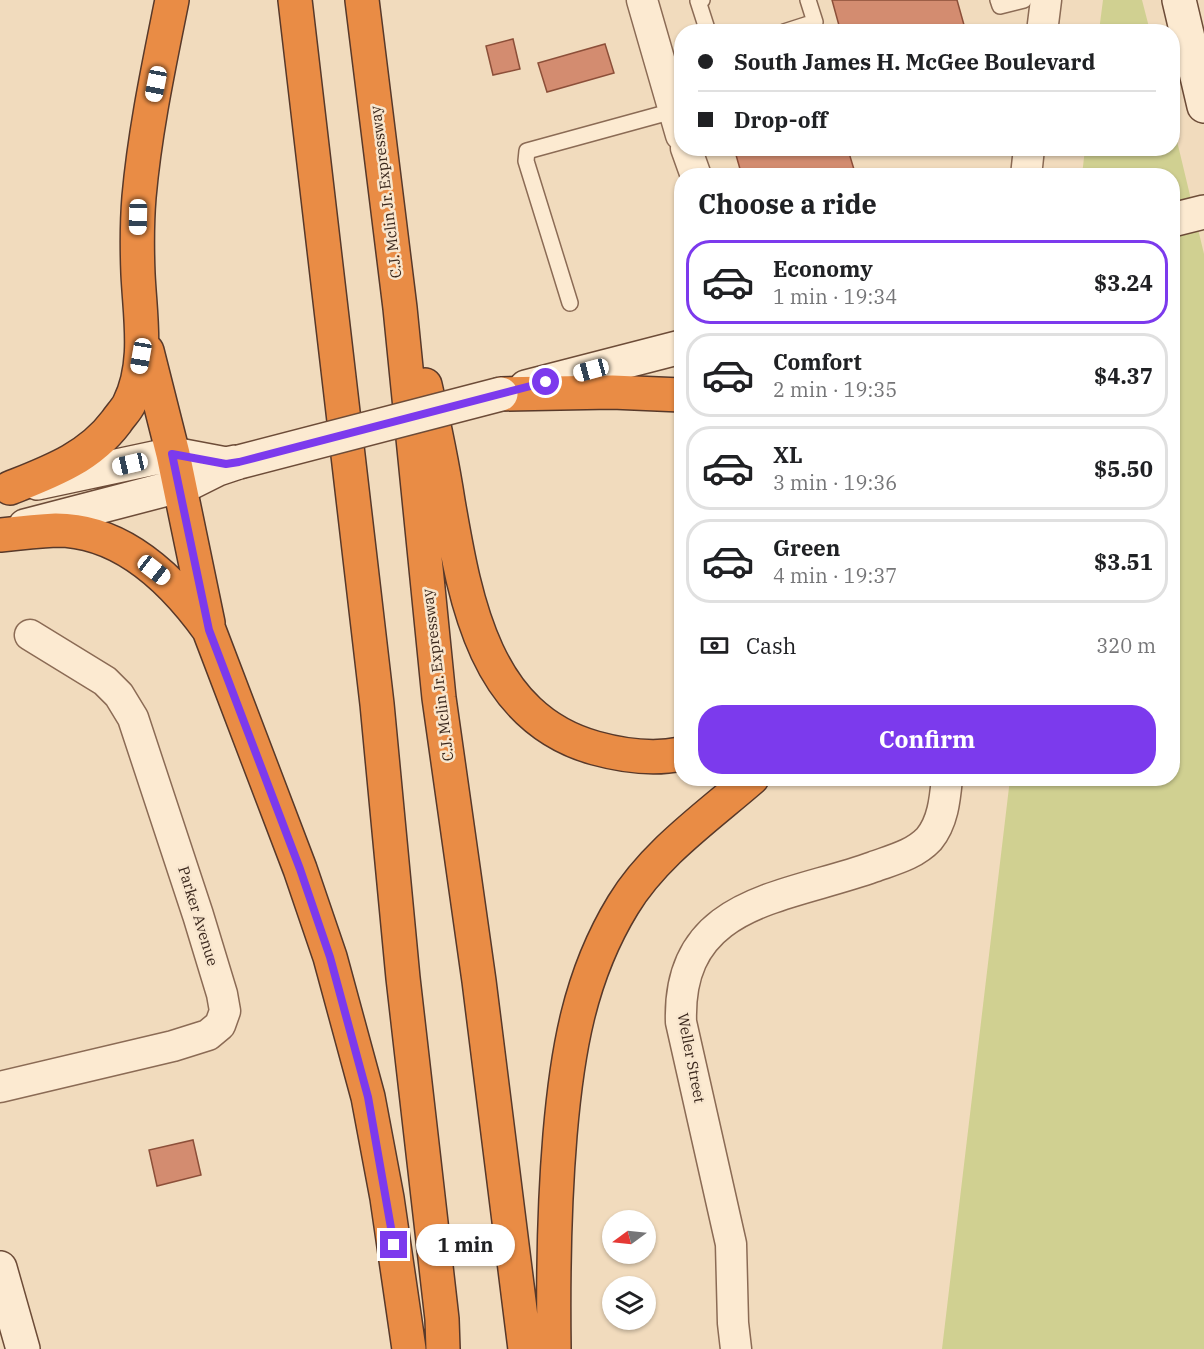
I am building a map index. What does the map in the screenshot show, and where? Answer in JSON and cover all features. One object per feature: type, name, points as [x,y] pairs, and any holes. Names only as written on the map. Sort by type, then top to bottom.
[{"type":"highway","points":[[5,490],[64,466],[83,455],[108,432],[129,405],[137,382],[142,329],[138,271],[139,199],[148,126],[172,0]]},
{"type":"highway","points":[[295,0],[377,704],[403,978],[442,1319],[443,1349]]},
{"type":"highway","name":"C.J. Mclin Jr. Expressway","points":[[362,0],[396,282],[439,698],[479,981],[525,1349]]},
{"type":"highway","points":[[396,282],[411,327],[437,439],[461,572],[476,627],[487,654],[510,689],[529,712],[549,727],[579,743],[628,755],[645,757],[674,755]]},
{"type":"highway","points":[[142,329],[172,454],[209,630],[300,869],[330,957],[368,1097],[387,1198],[409,1349]]},
{"type":"highway","points":[[501,394],[674,393]]},
{"type":"highway","points":[[0,534],[57,530],[89,534],[112,542],[138,557],[170,582],[192,605],[209,630]]},
{"type":"highway","points":[[554,1349],[556,1176],[565,1082],[574,1027],[587,981],[604,939],[623,904],[643,878],[670,849],[743,786]]},
{"type":"main road","points":[[1179,0],[1204,106]]},
{"type":"main road","points":[[1180,218],[1204,212]]},
{"type":"main road","points":[[5,490],[172,454],[226,464],[239,462],[674,349]]},
{"type":"main road","points":[[0,534],[179,487],[239,462]]},
{"type":"main road","points":[[0,1268],[23,1349]]},
{"type":"street","points":[[642,0],[671,66],[674,94]]},
{"type":"street","points":[[1043,24],[1046,0]]},
{"type":"street","name":"Parker Avenue","points":[[0,1087],[173,1046],[208,1035],[220,1025],[225,1011],[198,915],[134,718],[119,695],[105,681],[30,634]]},
{"type":"street","name":"Weller Street","points":[[736,1349],[733,1323],[732,1244],[681,1022],[680,1010],[686,972],[696,950],[710,932],[724,920],[758,902],[856,873],[903,857],[917,849],[928,839],[941,819],[946,786]]},
{"type":"lane","points":[[702,0],[698,1],[705,24]]},
{"type":"lane","points":[[808,0],[815,22],[809,24]]},
{"type":"lane","points":[[998,0],[1000,6],[1024,0]]},
{"type":"lane","points":[[570,303],[526,161],[527,151],[674,124]]},
{"type":"green space","points":[[1103,0],[1142,0],[1148,24],[1100,24]]},
{"type":"green space","points":[[1180,154],[1204,254],[1204,1349],[942,1349],[1009,786],[1180,786],[1180,168],[1083,168],[1084,156],[1180,156]]},
{"type":"building","points":[[832,0],[957,0],[964,24],[839,24]]},
{"type":"building","points":[[513,39],[520,69],[493,75],[486,46]]},
{"type":"building","points":[[605,44],[614,73],[547,92],[538,63]]},
{"type":"building","points":[[736,156],[850,156],[854,168],[740,168]]},
{"type":"building","points":[[193,1140],[201,1175],[157,1186],[149,1150]]},
{"type":"route","points":[[394,1245],[368,1097],[330,957],[300,869],[209,630],[172,454],[208,462],[226,464],[239,462],[546,382]]}]
